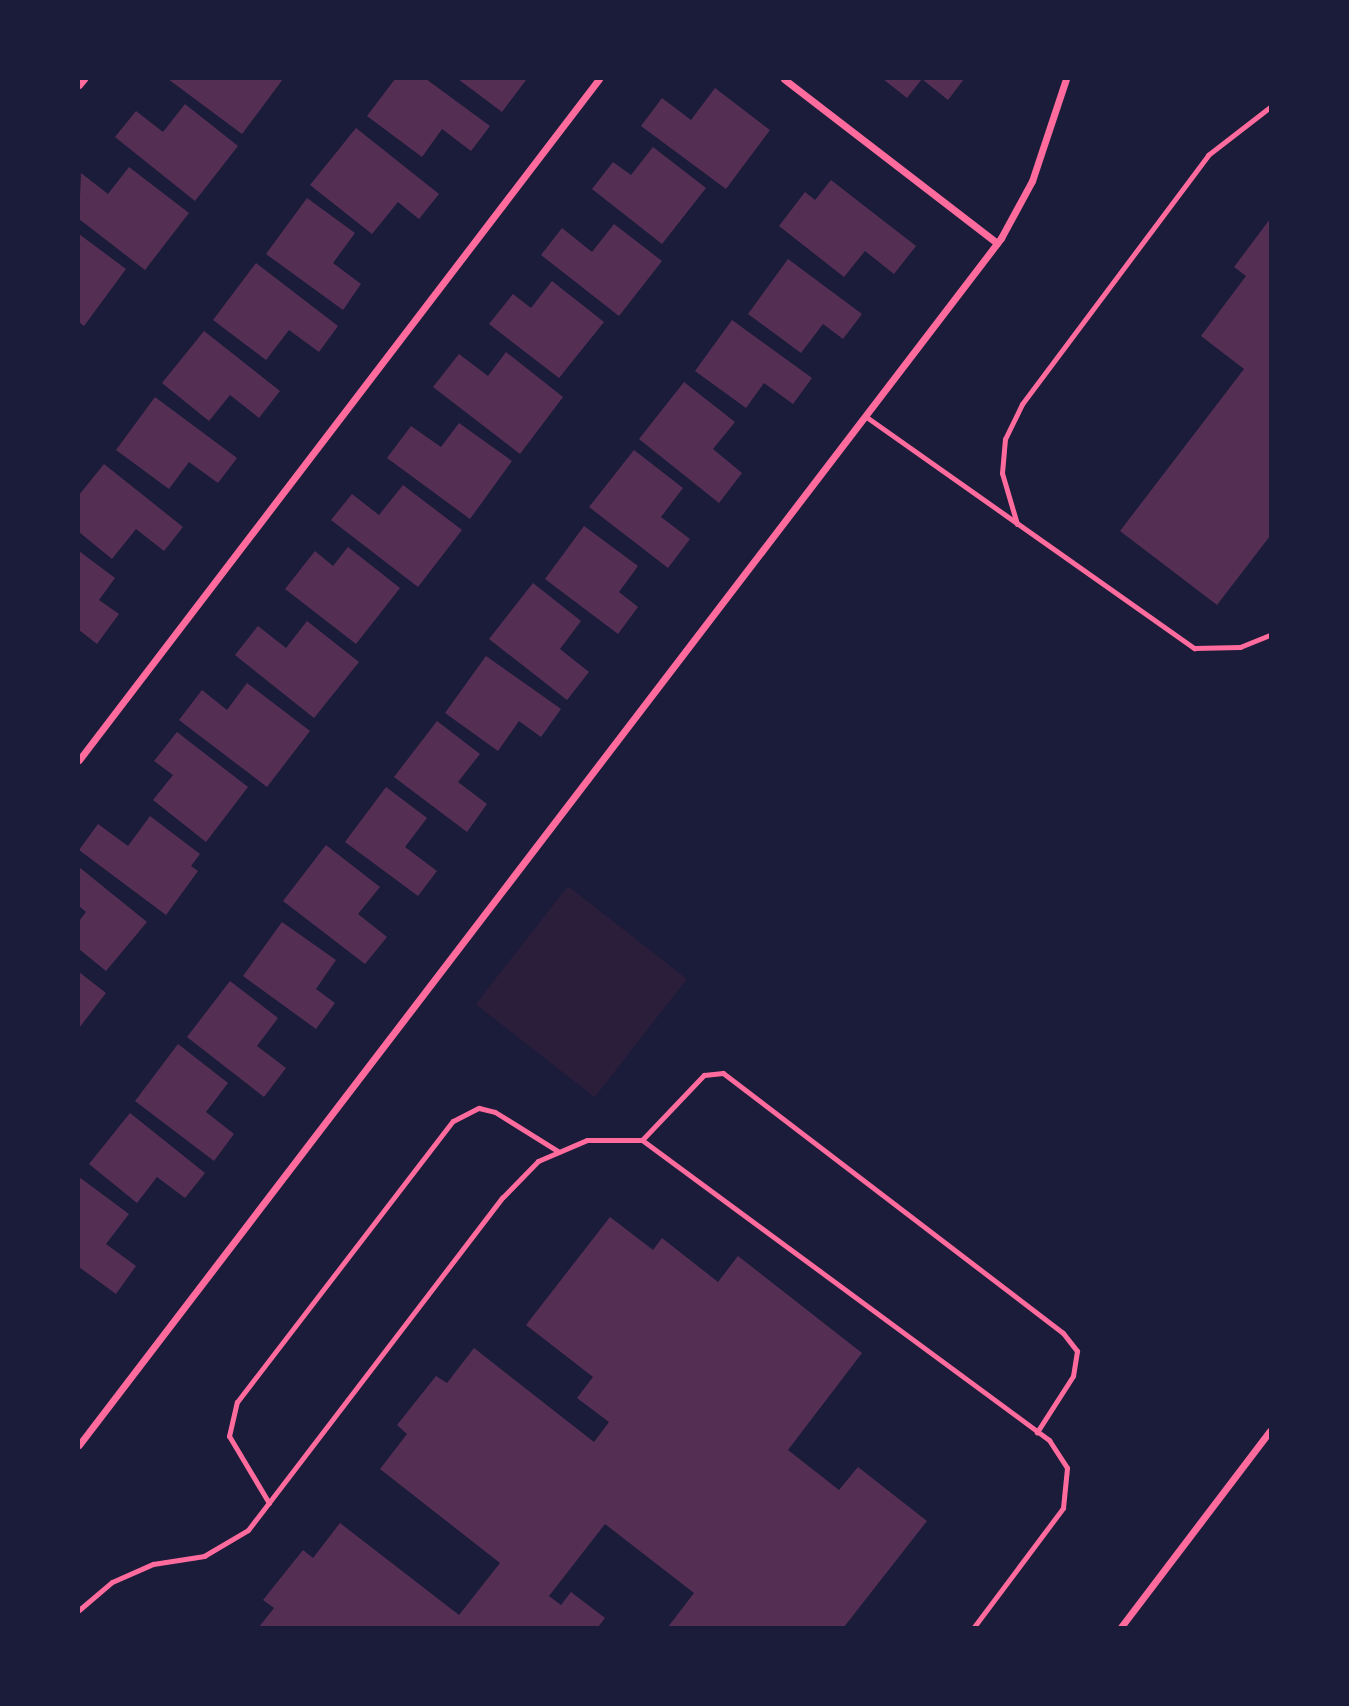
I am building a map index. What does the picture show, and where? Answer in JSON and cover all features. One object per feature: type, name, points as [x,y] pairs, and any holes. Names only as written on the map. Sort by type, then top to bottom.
[{"type":"street","points":[[79,85],[84,79]]},
{"type":"street","points":[[79,760],[599,79]]},
{"type":"street","points":[[784,79],[997,243]]},
{"type":"street","points":[[79,1445],[997,243],[1032,181],[1066,79]]},
{"type":"street","points":[[1121,1627],[1270,1431]]},
{"type":"lane","points":[[1017,524],[1002,473],[1005,439],[1022,404],[1208,155],[1270,107]]},
{"type":"lane","points":[[865,416],[1194,648],[1240,647],[1270,635]]},
{"type":"lane","points":[[642,1140],[704,1075],[723,1073],[1063,1333],[1077,1351],[1073,1376],[1037,1432]]},
{"type":"lane","points":[[269,1503],[229,1436],[237,1402],[453,1121],[479,1108],[495,1112],[559,1152]]},
{"type":"lane","points":[[79,1610],[112,1581],[226,1546],[269,1503],[503,1197],[538,1161],[587,1140],[642,1140],[1037,1432],[1067,1468],[1063,1508],[974,1627]]},
{"type":"shaded area","points":[[568,886],[687,979],[595,1097],[476,1004]]},
{"type":"building","points":[[168,79],[283,79],[242,134]]},
{"type":"building","points":[[395,79],[426,79],[490,126],[471,151],[442,129],[422,157],[367,116]]},
{"type":"building","points":[[458,79],[524,79],[526,80],[502,112]]},
{"type":"building","points":[[883,79],[922,79],[907,98]]},
{"type":"building","points":[[922,79],[964,79],[948,100]]},
{"type":"building","points":[[715,88],[770,130],[726,189],[641,126],[662,98],[691,120]]},
{"type":"building","points":[[185,104],[238,146],[195,201],[115,137],[136,111],[163,132]]},
{"type":"building","points":[[356,128],[439,194],[419,219],[398,202],[372,234],[310,185]]},
{"type":"building","points":[[653,147],[706,188],[662,244],[592,189],[613,162],[631,175]]},
{"type":"building","points":[[129,167],[189,213],[145,270],[79,219],[81,173],[108,194]]},
{"type":"building","points":[[831,180],[916,246],[894,274],[865,251],[844,277],[779,226],[805,192],[815,200]]},
{"type":"building","points":[[307,198],[355,233],[333,263],[361,284],[343,310],[266,254]]},
{"type":"building","points":[[1270,219],[1270,536],[1217,605],[1120,531],[1244,369],[1201,336],[1246,276],[1234,267]]},
{"type":"building","points":[[614,224],[662,261],[619,316],[541,255],[562,228],[592,252]]},
{"type":"building","points":[[79,234],[126,269],[84,326],[79,322]]},
{"type":"building","points":[[788,259],[862,314],[843,339],[823,324],[801,353],[748,314]]},
{"type":"building","points":[[256,263],[338,326],[319,352],[289,330],[266,360],[213,320]]},
{"type":"building","points":[[552,281],[604,322],[559,378],[489,324],[513,294],[531,308]]},
{"type":"building","points":[[732,320],[812,378],[793,404],[764,383],[746,408],[695,371]]},
{"type":"building","points":[[204,331],[280,391],[259,418],[230,395],[209,421],[162,383]]},
{"type":"building","points":[[506,352],[563,397],[520,454],[433,387],[459,354],[488,376]]},
{"type":"building","points":[[684,382],[735,422],[713,449],[742,473],[719,503],[639,439]]},
{"type":"building","points":[[155,397],[237,458],[218,483],[189,462],[169,489],[116,450]]},
{"type":"building","points":[[459,423],[512,461],[470,519],[387,458],[411,426],[441,447]]},
{"type":"building","points":[[634,450],[683,488],[661,517],[690,539],[668,568],[589,507]]},
{"type":"building","points":[[104,464],[183,527],[164,551],[136,529],[112,559],[79,532],[79,495]]},
{"type":"building","points":[[403,485],[462,530],[418,587],[331,520],[352,494],[379,515]]},
{"type":"building","points":[[584,526],[638,566],[619,592],[638,607],[618,634],[545,579]]},
{"type":"building","points":[[348,547],[400,588],[356,644],[285,589],[315,551],[333,566]]},
{"type":"building","points":[[79,551],[115,578],[99,600],[119,614],[97,644],[79,630]]},
{"type":"building","points":[[533,583],[581,621],[560,649],[589,672],[567,700],[489,639]]},
{"type":"building","points":[[307,621],[359,662],[314,718],[235,655],[258,626],[286,648]]},
{"type":"building","points":[[486,656],[561,709],[541,737],[519,721],[498,751],[445,713]]},
{"type":"building","points":[[247,683],[310,731],[267,787],[179,720],[202,690],[227,710]]},
{"type":"building","points":[[437,721],[480,754],[458,782],[487,804],[467,832],[394,777]]},
{"type":"building","points":[[177,732],[248,787],[206,842],[153,800],[173,775],[154,761]]},
{"type":"building","points":[[386,787],[427,818],[405,847],[437,871],[418,896],[345,842]]},
{"type":"building","points":[[150,816],[200,854],[191,866],[198,871],[166,915],[79,850],[98,824],[128,846]]},
{"type":"building","points":[[326,845],[380,887],[358,914],[387,937],[365,964],[283,901]]},
{"type":"building","points":[[79,867],[147,922],[106,971],[79,949],[79,921],[86,912],[79,906]]},
{"type":"building","points":[[282,922],[336,960],[316,989],[335,1003],[316,1029],[243,976]]},
{"type":"building","points":[[79,972],[106,993],[79,1028]]},
{"type":"building","points":[[230,981],[278,1018],[257,1046],[286,1068],[264,1097],[187,1037]]},
{"type":"building","points":[[178,1044],[228,1083],[206,1112],[234,1134],[214,1161],[135,1101]]},
{"type":"building","points":[[130,1113],[205,1173],[185,1198],[157,1177],[137,1203],[89,1164]]},
{"type":"building","points":[[79,1177],[129,1214],[106,1244],[136,1266],[116,1294],[79,1267]]},
{"type":"building","points":[[610,1217],[653,1250],[662,1238],[718,1282],[738,1256],[862,1353],[788,1450],[839,1490],[858,1467],[927,1521],[844,1627],[668,1627],[694,1593],[605,1524],[549,1596],[561,1605],[571,1592],[605,1618],[598,1627],[259,1627],[274,1608],[263,1600],[303,1550],[313,1558],[340,1523],[459,1615],[500,1563],[380,1469],[407,1434],[397,1425],[436,1376],[447,1383],[474,1348],[594,1442],[609,1422],[577,1398],[593,1377],[526,1325]]}]
